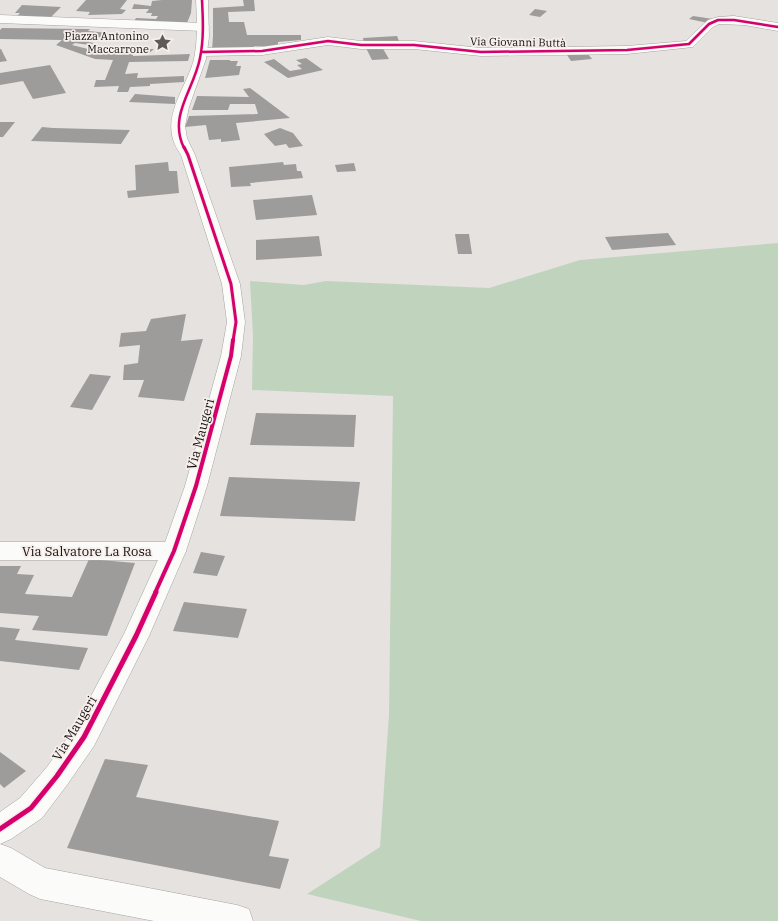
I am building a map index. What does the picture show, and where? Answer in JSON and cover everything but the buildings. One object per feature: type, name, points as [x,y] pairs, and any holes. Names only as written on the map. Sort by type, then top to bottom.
[{"type":"street","name":"Via Maugeri","points":[[0,829],[30,808],[57,776],[84,737],[136,636],[174,551],[196,486],[229,364],[236,322],[231,284],[188,155],[180,137],[178,125],[200,59],[203,27],[202,0]]},
{"type":"street","points":[[0,19],[203,27]]},
{"type":"street","name":"Via Giovanni Buttà","points":[[201,52],[262,51],[328,41],[361,45],[414,45],[481,52],[628,50],[689,44],[713,22],[723,20],[778,28]]},
{"type":"street","name":"Via Salvatore La Rosa","points":[[0,551],[174,551]]},
{"type":"street","points":[[0,859],[40,883],[237,921]]},
{"type":"green space","points":[[778,243],[778,921],[421,921],[307,894],[380,847],[389,714],[393,396],[252,390],[253,336],[250,281],[304,285],[326,281],[489,288],[580,260]]},
{"type":"cycle path","points":[[0,829],[31,808],[57,776],[84,737],[136,636],[174,551],[196,486],[231,356],[236,322],[231,284],[188,155],[179,135],[178,126],[182,107],[198,68],[203,30],[202,0]]},
{"type":"cycle path","points":[[201,52],[262,51],[328,41],[361,45],[414,45],[481,52],[627,50],[689,44],[696,39],[709,24],[718,20],[734,20],[778,27]]},
{"type":"place","name":"Piazza Antonino Maccarrone","points":[[162,42]]}]
